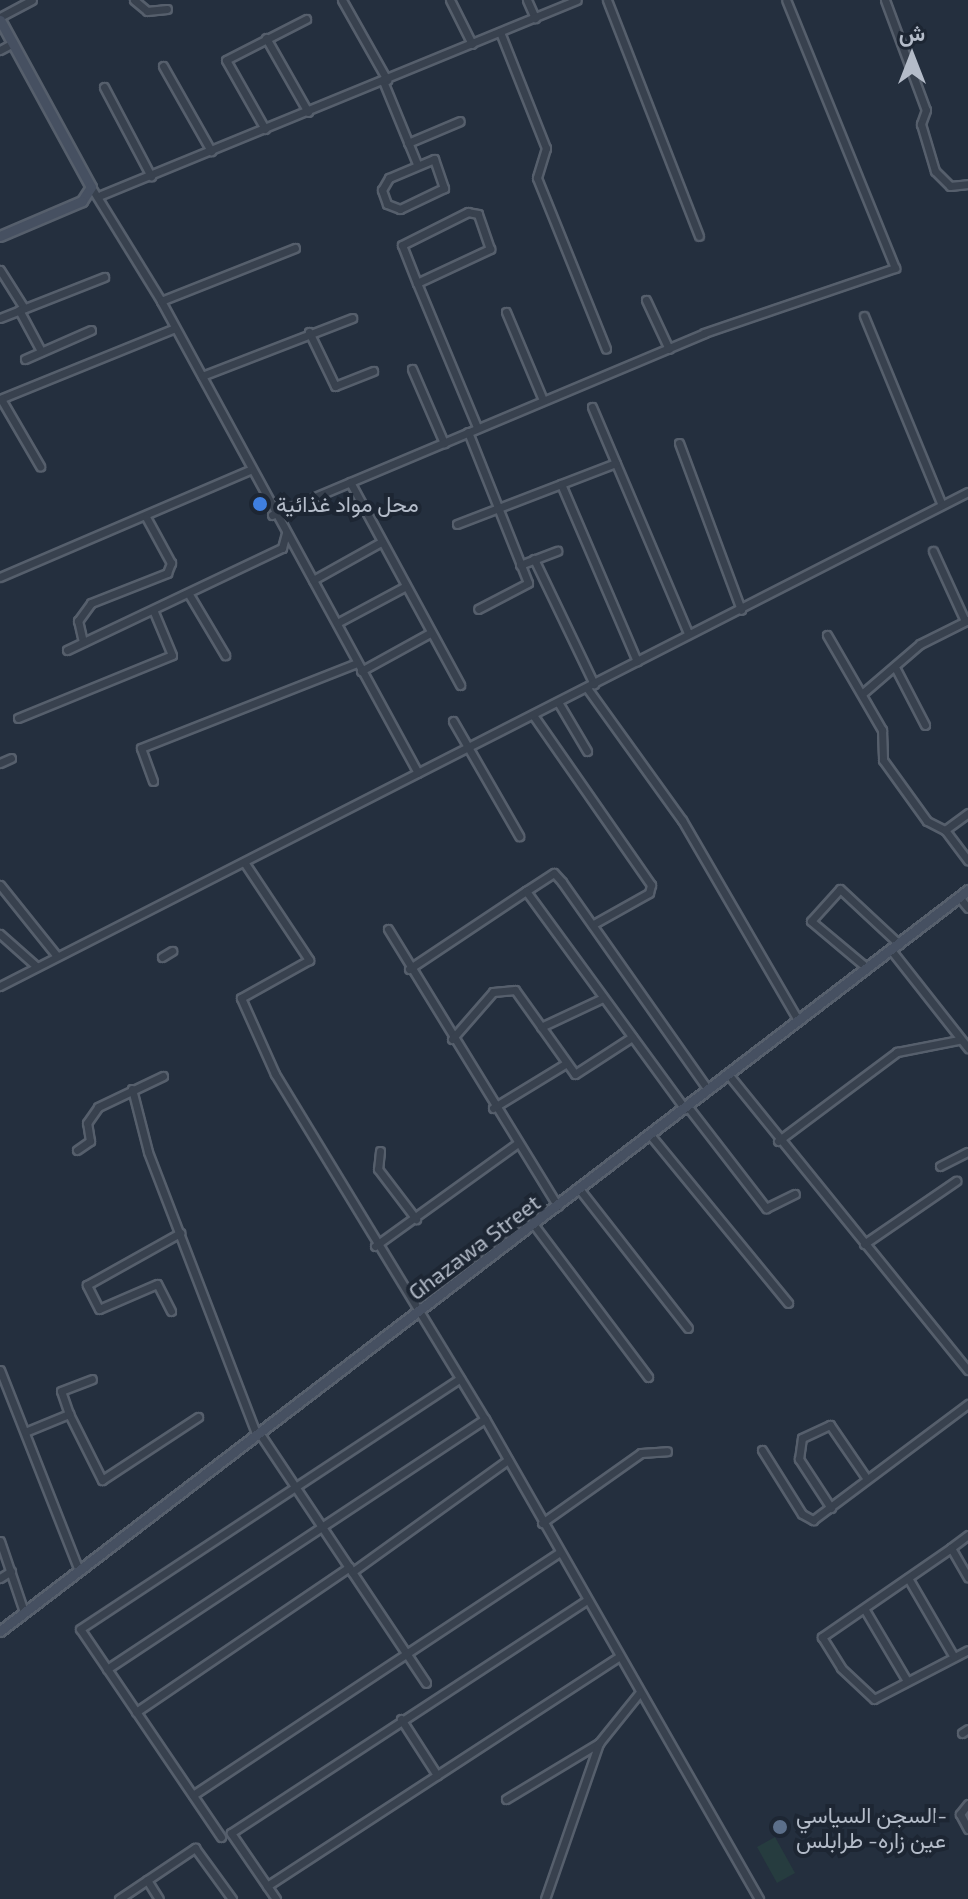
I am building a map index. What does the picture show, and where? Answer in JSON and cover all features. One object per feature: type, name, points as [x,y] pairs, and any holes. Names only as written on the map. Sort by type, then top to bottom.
[{"type":"main road","points":[[0,19],[91,187],[82,201],[0,236]]},
{"type":"main road","name":"Ghazawa Street","points":[[0,1631],[964,894]]},
{"type":"street","points":[[0,19],[32,0]]},
{"type":"street","points":[[134,0],[147,11],[167,9]]},
{"type":"street","points":[[342,0],[385,80],[417,164]]},
{"type":"street","points":[[450,0],[472,44]]},
{"type":"street","points":[[527,0],[535,18]]},
{"type":"street","points":[[101,195],[577,0]]},
{"type":"street","points":[[607,0],[699,236]]},
{"type":"street","points":[[272,515],[669,349],[895,268],[786,0]]},
{"type":"street","points":[[885,0],[926,110],[921,124],[935,171],[950,186],[968,184]]},
{"type":"street","points":[[265,129],[226,60],[306,19]]},
{"type":"street","points":[[500,32],[546,148],[537,178],[606,349]]},
{"type":"street","points":[[266,38],[308,112]]},
{"type":"street","points":[[0,50],[13,43]]},
{"type":"street","points":[[163,66],[211,151]]},
{"type":"street","points":[[104,87],[151,176]]},
{"type":"street","points":[[408,143],[460,121]]},
{"type":"street","points":[[438,161],[444,188],[393,208],[384,184],[417,164],[438,161]]},
{"type":"street","points":[[91,187],[101,195],[161,301],[272,515],[313,580],[418,773]]},
{"type":"street","points":[[417,283],[490,249],[478,214],[468,212],[404,239],[417,283],[477,427]]},
{"type":"street","points":[[161,301],[295,248]]},
{"type":"street","points":[[0,270],[41,351]]},
{"type":"street","points":[[0,318],[104,277]]},
{"type":"street","points":[[646,300],[669,349]]},
{"type":"street","points":[[506,312],[543,400]]},
{"type":"street","points":[[864,316],[942,505]]},
{"type":"street","points":[[202,376],[309,332],[352,318]]},
{"type":"street","points":[[40,466],[0,399],[175,328]]},
{"type":"street","points":[[25,359],[91,330]]},
{"type":"street","points":[[309,332],[335,386],[373,371]]},
{"type":"street","points":[[412,369],[444,443]]},
{"type":"street","points":[[592,407],[688,633]]},
{"type":"street","points":[[468,432],[528,583],[478,609]]},
{"type":"street","points":[[679,443],[741,610]]},
{"type":"street","points":[[457,524],[616,463]]},
{"type":"street","points":[[0,577],[250,470]]},
{"type":"street","points":[[350,482],[404,587],[460,685]]},
{"type":"street","points":[[561,484],[637,661]]},
{"type":"street","points":[[0,986],[968,492]]},
{"type":"street","points":[[83,642],[78,621],[91,603],[167,573],[171,563],[146,517]]},
{"type":"street","points":[[67,650],[190,596],[282,548],[286,533]]},
{"type":"street","points":[[313,580],[381,542]]},
{"type":"street","points":[[520,565],[557,551]]},
{"type":"street","points":[[863,693],[896,669],[920,644],[967,621],[933,551]]},
{"type":"street","points":[[534,559],[591,686],[682,820],[798,1020]]},
{"type":"street","points":[[337,623],[404,587]]},
{"type":"street","points":[[190,596],[225,655]]},
{"type":"street","points":[[18,718],[172,655],[154,612]]},
{"type":"street","points":[[361,671],[430,633]]},
{"type":"street","points":[[827,635],[882,730],[883,760],[927,821],[945,830],[968,860]]},
{"type":"street","points":[[153,781],[141,748],[357,663]]},
{"type":"street","points":[[896,669],[925,725]]},
{"type":"street","points":[[558,702],[587,751]]},
{"type":"street","points":[[533,715],[651,885],[649,893],[592,925]]},
{"type":"street","points":[[453,721],[519,836]]},
{"type":"street","points":[[0,763],[11,758]]},
{"type":"street","points":[[945,830],[968,813]]},
{"type":"street","points":[[244,862],[309,960],[241,998],[275,1074],[375,1246],[485,1419],[759,1899]]},
{"type":"street","points":[[409,969],[554,873],[708,1090]]},
{"type":"street","points":[[0,885],[56,955]]},
{"type":"street","points":[[867,968],[811,921],[840,889],[895,947],[958,1040],[968,1048]]},
{"type":"street","points":[[526,891],[632,1037],[766,1208],[795,1194]]},
{"type":"street","points":[[964,894],[968,908]]},
{"type":"street","points":[[388,929],[515,1145],[558,1207]]},
{"type":"street","points":[[0,934],[36,966]]},
{"type":"street","points":[[162,957],[172,951]]},
{"type":"street","points":[[452,1039],[493,992],[515,990],[565,1064],[576,1074],[632,1037]]},
{"type":"street","points":[[541,1027],[603,998]]},
{"type":"street","points":[[778,1141],[897,1052],[958,1040]]},
{"type":"street","points":[[493,1108],[565,1064]]},
{"type":"street","points":[[728,1074],[778,1141],[968,1370]]},
{"type":"street","points":[[77,1150],[90,1141],[91,1114],[132,1089],[163,1076]]},
{"type":"street","points":[[132,1089],[180,1233],[258,1435],[426,1683]]},
{"type":"street","points":[[651,1136],[788,1303]]},
{"type":"street","points":[[375,1246],[515,1145]]},
{"type":"street","points":[[380,1151],[378,1169],[416,1219]]},
{"type":"street","points":[[940,1166],[968,1152]]},
{"type":"street","points":[[864,1244],[956,1181]]},
{"type":"street","points":[[580,1190],[688,1328]]},
{"type":"street","points":[[534,1225],[648,1377]]},
{"type":"street","points":[[171,1311],[157,1284],[99,1309],[87,1285],[180,1233]]},
{"type":"street","points":[[0,1370],[79,1571]]},
{"type":"street","points":[[221,1837],[80,1629],[460,1378]]},
{"type":"street","points":[[92,1379],[61,1391],[102,1480],[198,1417]]},
{"type":"street","points":[[0,1400],[10,1395]]},
{"type":"street","points":[[762,1450],[806,1519],[831,1508],[968,1404]]},
{"type":"street","points":[[25,1432],[69,1414]]},
{"type":"street","points":[[107,1669],[485,1419]]},
{"type":"street","points":[[831,1508],[799,1459],[802,1438],[830,1425],[867,1479]]},
{"type":"street","points":[[542,1523],[641,1453],[667,1451]]},
{"type":"street","points":[[136,1712],[350,1570],[508,1460]]},
{"type":"street","points":[[968,1535],[865,1610],[823,1633],[824,1641],[870,1699],[968,1650]]},
{"type":"street","points":[[0,1541],[24,1612]]},
{"type":"street","points":[[951,1548],[968,1578]]},
{"type":"street","points":[[193,1795],[559,1553]]},
{"type":"street","points":[[0,1578],[11,1571]]},
{"type":"street","points":[[908,1578],[954,1657]]},
{"type":"street","points":[[276,1899],[231,1833],[587,1600]]},
{"type":"street","points":[[865,1610],[907,1681]]},
{"type":"street","points":[[267,1886],[620,1656]]},
{"type":"street","points":[[545,1899],[599,1743],[640,1692]]},
{"type":"street","points":[[401,1719],[437,1775]]},
{"type":"street","points":[[506,1799],[599,1743]]},
{"type":"street","points":[[968,1804],[960,1814],[968,1829]]},
{"type":"street","points":[[119,1899],[195,1848],[232,1899]]},
{"type":"street","points":[[147,1880],[159,1899]]},
{"type":"green space","points":[[775,1837],[795,1873],[777,1883],[757,1847]]},
{"type":"place","name":"محل مواد غذائية","points":[[260,504]]},
{"type":"place","name":"السجن السياسي- عين زاره- طرابلس","points":[[780,1827]]}]
